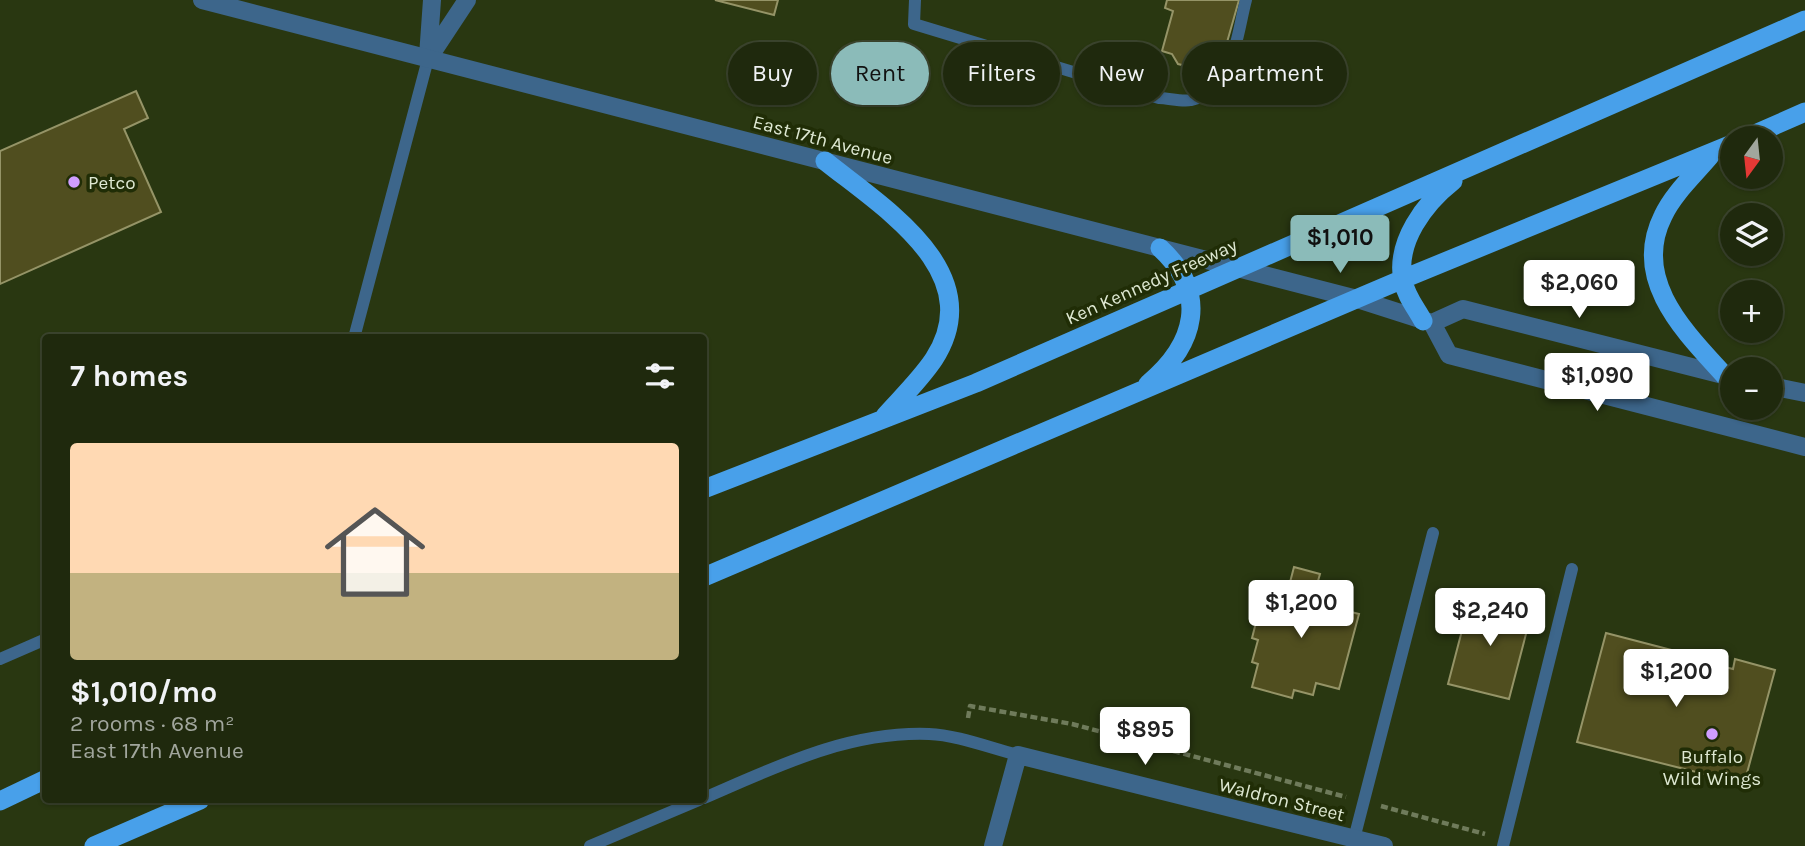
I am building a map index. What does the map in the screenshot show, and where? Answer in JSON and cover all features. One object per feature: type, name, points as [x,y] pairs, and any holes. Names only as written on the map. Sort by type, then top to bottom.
[{"type":"highway","name":"Ken Kennedy Freeway","points":[[707,488],[976,383],[1805,20]]},
{"type":"highway","points":[[1773,126],[1805,112]]},
{"type":"highway","points":[[707,576],[1403,279],[1720,150]]},
{"type":"highway","points":[[1713,153],[1663,215],[1655,244],[1655,282],[1670,312],[1720,366]]},
{"type":"highway","points":[[825,161],[915,234],[932,256],[944,280],[949,318],[935,357],[883,418]]},
{"type":"highway","points":[[1427,322],[1403,279],[1406,246],[1418,216],[1437,194],[1473,165]]},
{"type":"highway","points":[[1136,394],[1159,375],[1185,335],[1191,317],[1190,289],[1175,262],[1160,248]]},
{"type":"highway","points":[[0,801],[42,781]]},
{"type":"highway","points":[[94,846],[193,803]]},
{"type":"street","name":"East 17th Avenue","points":[[202,0],[1357,299],[1427,322]]},
{"type":"street","points":[[428,59],[432,0]]},
{"type":"street","points":[[428,59],[467,0]]},
{"type":"street","points":[[1720,374],[1463,309],[1427,322],[1449,355],[1805,447]]},
{"type":"street","points":[[1783,388],[1805,393]]},
{"type":"street","points":[[993,846],[1018,755]]},
{"type":"street","name":"Waldron Street","points":[[1018,755],[1377,845]]},
{"type":"lane","points":[[915,0],[914,24],[1158,97],[1192,100],[1210,91],[1227,74],[1246,0]]},
{"type":"lane","points":[[355,334],[428,59]]},
{"type":"lane","points":[[1354,839],[1433,533]]},
{"type":"lane","points":[[1504,842],[1572,569]]},
{"type":"lane","points":[[0,659],[42,641]]},
{"type":"lane","points":[[707,797],[811,752],[863,739],[930,734],[1018,755]]},
{"type":"lane","points":[[590,846],[692,803]]},
{"type":"path","points":[[968,718],[970,706],[1072,724],[1504,842]]},
{"type":"building","points":[[715,0],[778,0],[774,15]]},
{"type":"building","points":[[1167,0],[1239,0],[1227,42],[1182,42],[1182,65],[1168,53],[1168,42],[1164,42],[1173,11],[1165,8]]},
{"type":"building","name":"Petco","points":[[136,91],[148,118],[124,129],[161,212],[0,284],[0,151]]},
{"type":"building","points":[[1294,567],[1320,574],[1312,602],[1359,614],[1339,689],[1316,683],[1313,695],[1294,690],[1292,698],[1252,687],[1258,664],[1252,662],[1258,640],[1252,638],[1261,603],[1272,605],[1277,587],[1288,590]]},
{"type":"building","points":[[1471,596],[1532,611],[1509,699],[1448,684]]},
{"type":"building","points":[[1606,633],[1683,653],[1682,657],[1733,669],[1735,659],[1775,670],[1744,784],[1577,742]]},
{"type":"place","name":"Petco","points":[[74,182]]},
{"type":"place","name":"Buffalo Wild Wings","points":[[1712,734]]}]
